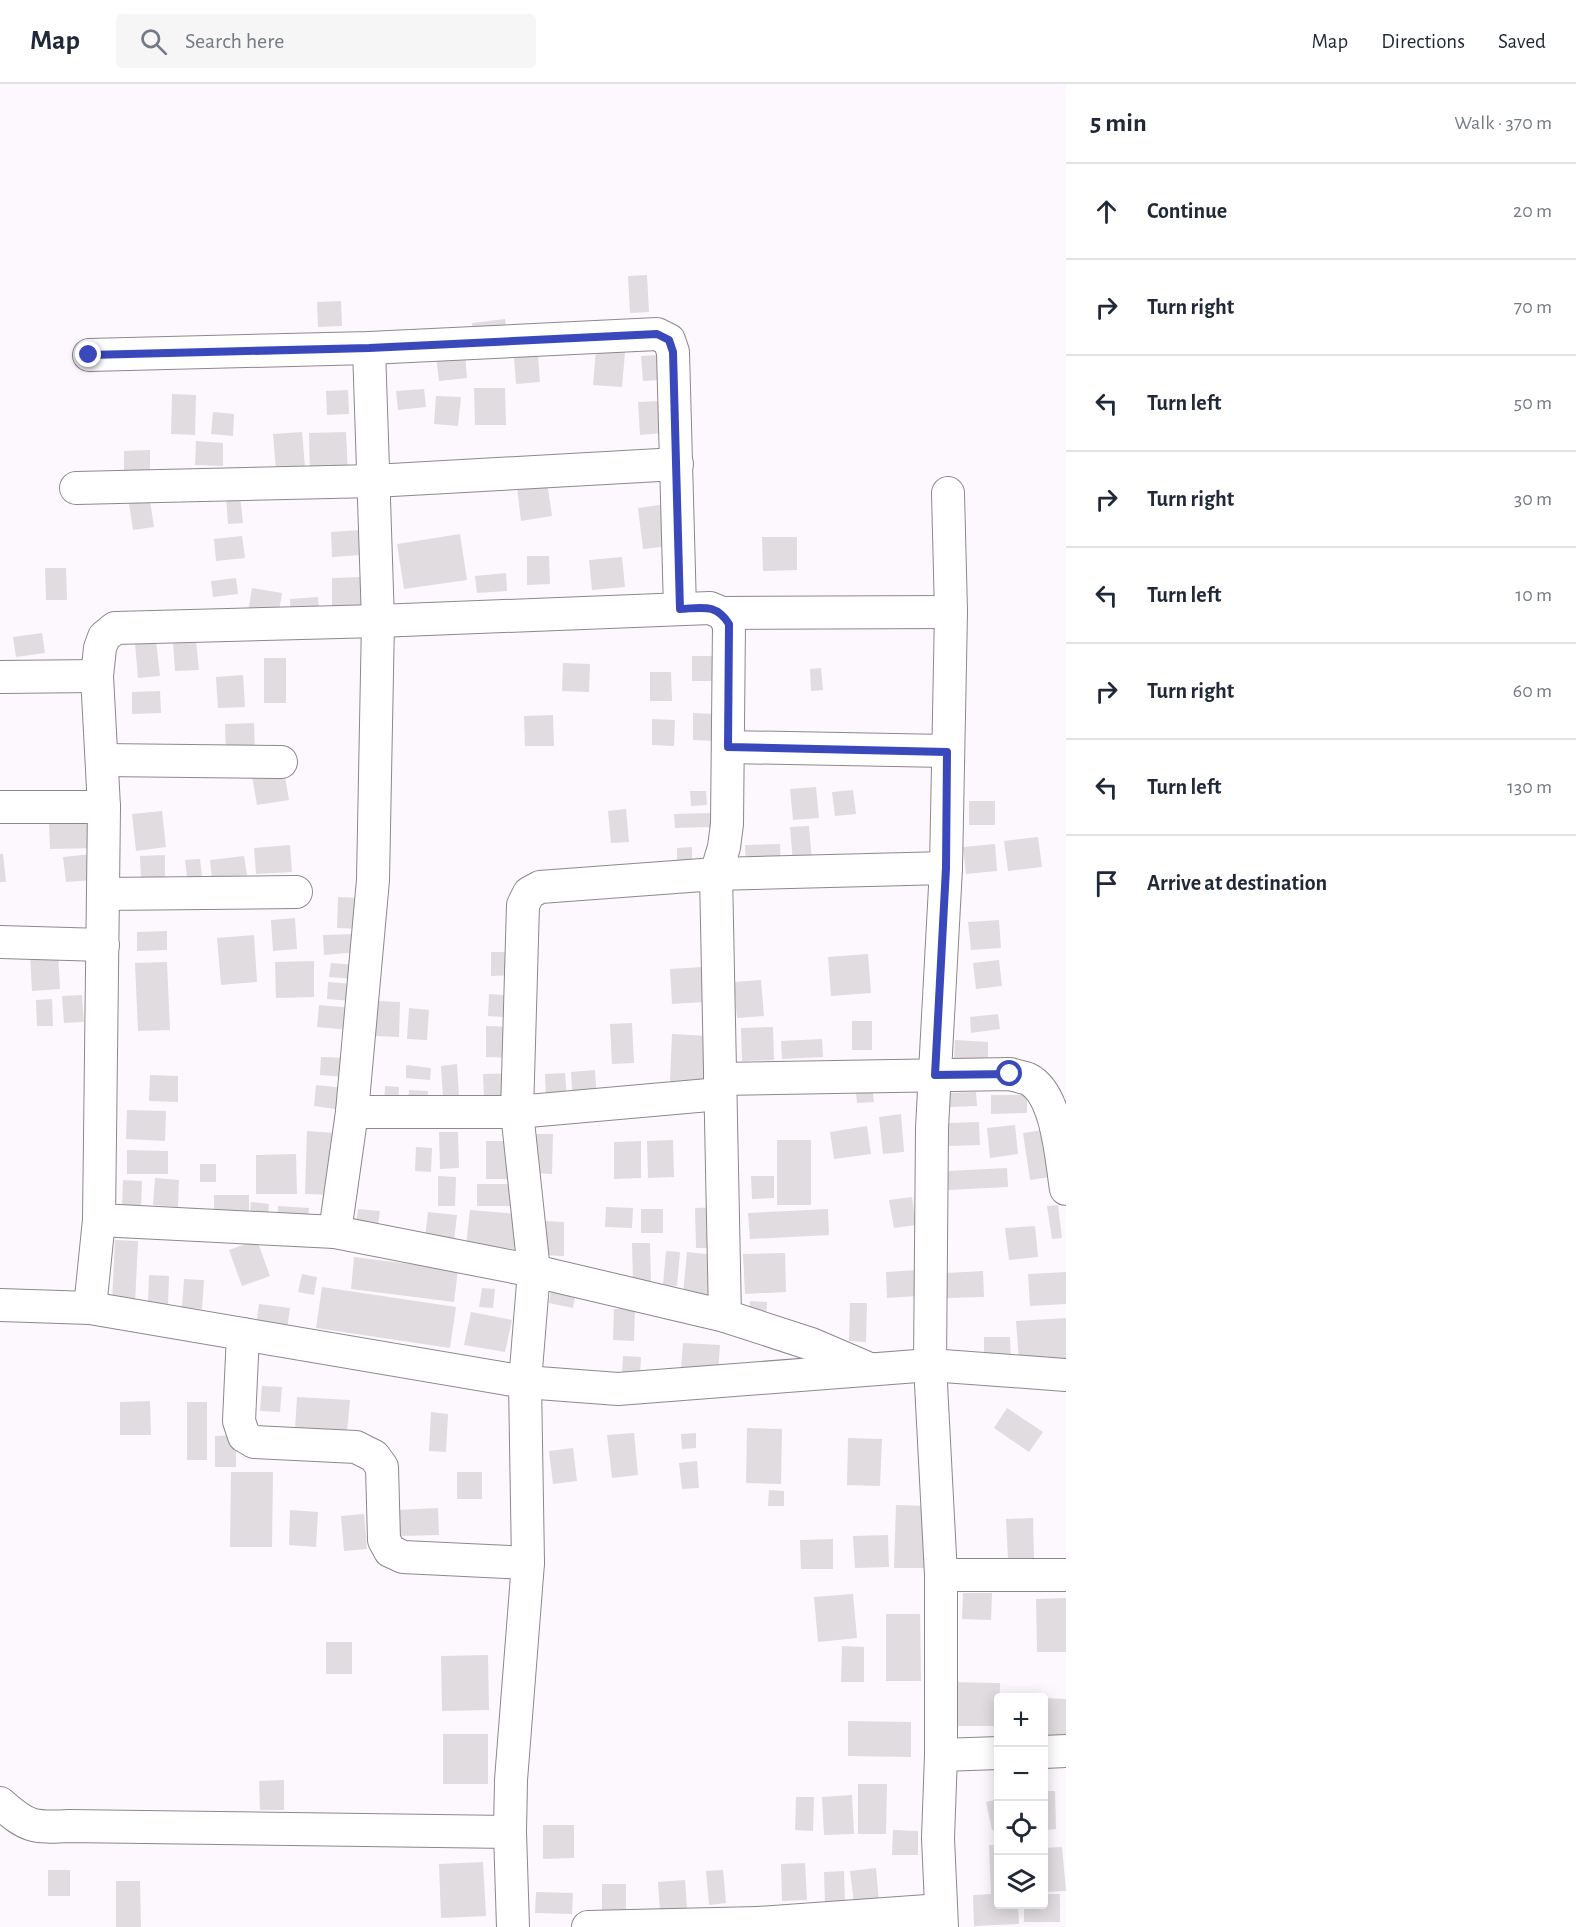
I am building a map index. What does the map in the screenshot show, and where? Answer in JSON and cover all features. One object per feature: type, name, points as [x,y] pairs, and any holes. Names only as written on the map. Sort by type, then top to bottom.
[{"type":"street","points":[[89,355],[369,348],[657,334],[669,340],[673,352],[680,609]]},
{"type":"street","points":[[335,1232],[352,1112],[373,880],[378,621],[369,348]]},
{"type":"street","points":[[76,488],[374,481],[677,464]]},
{"type":"street","points":[[588,1927],[758,1925],[942,1918],[938,1838],[941,1575],[930,1365],[932,1128],[946,868],[951,612],[948,494]]},
{"type":"street","points":[[90,1308],[99,1220],[105,807],[97,676],[100,648],[104,637],[116,628],[378,621],[710,608],[722,613],[951,612]]},
{"type":"street","points":[[722,613],[729,624],[727,824],[724,847],[716,874],[725,1316]]},
{"type":"street","points":[[0,677],[97,676]]},
{"type":"street","points":[[728,747],[947,752]]},
{"type":"street","points":[[102,760],[281,762]]},
{"type":"street","points":[[0,807],[105,807]]},
{"type":"street","points":[[513,1927],[511,1780],[528,1563],[525,1382],[534,1271],[517,1112],[523,905],[529,893],[540,886],[716,874],[946,868]]},
{"type":"street","points":[[103,894],[296,892]]},
{"type":"street","points":[[0,942],[103,945]]},
{"type":"street","points":[[352,1112],[517,1112],[720,1086],[935,1075],[1010,1074],[1030,1080],[1041,1091],[1053,1111],[1066,1189]]},
{"type":"street","points":[[99,1220],[335,1232],[534,1271],[725,1316],[811,1344],[871,1369]]},
{"type":"street","points":[[0,1305],[90,1308],[525,1382],[618,1389],[930,1365],[1066,1375]]},
{"type":"street","points":[[243,1334],[239,1421],[244,1436],[254,1442],[356,1447],[374,1456],[381,1467],[384,1540],[390,1551],[403,1557],[528,1563]]},
{"type":"street","points":[[941,1575],[1066,1575]]},
{"type":"street","points":[[1048,1752],[1066,1751]]},
{"type":"street","points":[[940,1755],[994,1753]]},
{"type":"street","points":[[0,1803],[27,1824],[42,1828],[69,1826],[510,1832]]},
{"type":"building","points":[[647,275],[649,312],[630,313],[628,276]]},
{"type":"building","points":[[341,301],[342,326],[318,327],[317,302]]},
{"type":"building","points":[[505,319],[508,338],[474,342],[472,323]]},
{"type":"building","points":[[596,350],[625,352],[622,387],[593,385]]},
{"type":"building","points":[[465,354],[467,378],[439,381],[436,357]]},
{"type":"building","points":[[538,355],[540,382],[516,384],[514,357]]},
{"type":"building","points":[[658,355],[660,380],[643,381],[641,356]]},
{"type":"building","points":[[474,388],[505,388],[506,425],[475,425]]},
{"type":"building","points":[[424,389],[426,407],[398,410],[396,391]]},
{"type":"building","points":[[348,390],[349,414],[327,415],[326,391]]},
{"type":"building","points":[[172,394],[196,395],[195,435],[171,434]]},
{"type":"building","points":[[436,396],[461,397],[458,426],[434,424]]},
{"type":"building","points":[[661,401],[663,433],[640,435],[638,402]]},
{"type":"building","points":[[213,412],[234,414],[233,436],[211,434]]},
{"type":"building","points":[[302,432],[305,467],[276,470],[273,434]]},
{"type":"building","points":[[346,432],[348,475],[310,476],[309,433]]},
{"type":"building","points":[[196,441],[223,443],[223,466],[195,465]]},
{"type":"building","points":[[150,450],[150,471],[124,472],[124,451]]},
{"type":"building","points":[[547,482],[552,516],[521,521],[517,487]]},
{"type":"building","points":[[149,494],[154,527],[133,530],[128,497]]},
{"type":"building","points":[[240,495],[243,523],[228,524],[226,496]]},
{"type":"building","points":[[666,504],[671,546],[643,549],[638,508]]},
{"type":"building","points":[[359,530],[361,555],[332,557],[331,532]]},
{"type":"building","points":[[460,534],[467,580],[404,589],[397,544]]},
{"type":"building","points":[[242,536],[245,558],[216,561],[214,539]]},
{"type":"building","points":[[762,537],[797,537],[797,570],[763,571]]},
{"type":"building","points":[[527,556],[549,556],[550,584],[527,585]]},
{"type":"building","points":[[622,557],[625,587],[592,590],[589,560]]},
{"type":"building","points":[[45,568],[66,568],[67,600],[46,600]]},
{"type":"building","points":[[506,573],[507,591],[477,593],[475,576]]},
{"type":"building","points":[[361,577],[361,618],[332,618],[332,578]]},
{"type":"building","points":[[236,578],[238,594],[213,597],[211,581]]},
{"type":"building","points":[[252,588],[282,593],[278,617],[248,612]]},
{"type":"building","points":[[318,597],[319,618],[291,620],[290,599]]},
{"type":"building","points":[[42,633],[45,653],[16,657],[13,637]]},
{"type":"building","points":[[156,641],[160,676],[138,678],[135,643]]},
{"type":"building","points":[[196,641],[199,670],[175,671],[173,643]]},
{"type":"building","points":[[692,656],[719,656],[719,681],[692,681]]},
{"type":"building","points":[[264,658],[286,658],[286,703],[264,703]]},
{"type":"building","points":[[563,663],[590,664],[589,692],[562,691]]},
{"type":"building","points":[[821,668],[823,690],[811,691],[810,669]]},
{"type":"building","points":[[650,672],[671,672],[672,701],[650,701]]},
{"type":"building","points":[[243,675],[245,707],[218,708],[216,677]]},
{"type":"building","points":[[160,691],[161,713],[132,714],[132,692]]},
{"type":"building","points":[[693,713],[716,714],[716,741],[693,740]]},
{"type":"building","points":[[553,715],[554,746],[525,746],[524,716]]},
{"type":"building","points":[[652,719],[675,720],[674,746],[652,745]]},
{"type":"building","points":[[254,723],[255,754],[226,755],[225,724]]},
{"type":"building","points":[[284,771],[289,800],[257,805],[252,776]]},
{"type":"building","points":[[816,787],[819,818],[793,820],[790,789]]},
{"type":"building","points":[[853,790],[856,814],[835,816],[832,792]]},
{"type":"building","points":[[690,791],[706,791],[707,805],[691,806]]},
{"type":"building","points":[[969,801],[995,801],[995,825],[969,825]]},
{"type":"building","points":[[626,809],[629,842],[611,843],[608,811]]},
{"type":"building","points":[[162,811],[166,847],[136,851],[132,814]]},
{"type":"building","points":[[710,813],[710,827],[675,828],[674,814]]},
{"type":"building","points":[[49,823],[97,823],[98,848],[50,849]]},
{"type":"building","points":[[809,826],[812,861],[793,862],[790,827]]},
{"type":"building","points":[[1038,837],[1042,867],[1008,871],[1004,841]]},
{"type":"building","points":[[780,844],[781,865],[746,866],[745,845]]},
{"type":"building","points":[[995,844],[997,871],[966,874],[963,847]]},
{"type":"building","points":[[290,845],[292,872],[256,874],[254,848]]},
{"type":"building","points":[[692,847],[692,861],[677,861],[677,848]]},
{"type":"building","points":[[0,854],[3,854],[6,882],[0,882]]},
{"type":"building","points":[[92,854],[94,880],[66,882],[63,857]]},
{"type":"building","points":[[165,855],[165,879],[141,879],[140,856]]},
{"type":"building","points":[[244,856],[247,875],[212,879],[210,860]]},
{"type":"building","points":[[200,859],[202,877],[187,878],[185,860]]},
{"type":"building","points":[[338,897],[361,898],[360,929],[337,928]]},
{"type":"building","points":[[295,918],[297,949],[273,951],[271,920]]},
{"type":"building","points":[[999,920],[1001,948],[971,950],[968,922]]},
{"type":"building","points":[[167,931],[167,950],[137,951],[137,932]]},
{"type":"building","points":[[357,934],[359,952],[324,955],[323,935]]},
{"type":"building","points":[[254,935],[257,982],[221,985],[217,938]]},
{"type":"building","points":[[58,952],[60,989],[32,991],[30,954]]},
{"type":"building","points":[[491,952],[519,952],[519,975],[491,976]]},
{"type":"building","points":[[868,954],[871,993],[831,996],[828,957]]},
{"type":"building","points":[[999,960],[1002,986],[976,989],[973,963]]},
{"type":"building","points":[[314,961],[314,997],[276,998],[275,962]]},
{"type":"building","points":[[167,962],[170,1030],[138,1031],[135,963]]},
{"type":"building","points":[[331,963],[356,965],[355,979],[329,977]]},
{"type":"building","points":[[702,967],[704,1002],[672,1004],[670,969]]},
{"type":"building","points":[[761,980],[764,1016],[737,1018],[734,982]]},
{"type":"building","points":[[328,982],[353,984],[352,1001],[327,999]]},
{"type":"building","points":[[489,994],[518,996],[516,1018],[488,1016]]},
{"type":"building","points":[[82,995],[84,1022],[64,1023],[62,996]]},
{"type":"building","points":[[52,999],[53,1026],[37,1026],[36,1000]]},
{"type":"building","points":[[377,1001],[400,1002],[399,1037],[375,1036]]},
{"type":"building","points":[[319,1005],[353,1008],[351,1030],[317,1027]]},
{"type":"building","points":[[409,1008],[429,1010],[427,1040],[407,1039]]},
{"type":"building","points":[[998,1014],[1000,1029],[971,1033],[970,1017]]},
{"type":"building","points":[[852,1021],[872,1021],[872,1050],[852,1050]]},
{"type":"building","points":[[632,1023],[634,1063],[612,1064],[610,1024]]},
{"type":"building","points":[[486,1026],[516,1027],[516,1058],[486,1057]]},
{"type":"building","points":[[773,1027],[774,1060],[742,1061],[741,1028]]},
{"type":"building","points":[[672,1034],[709,1036],[707,1083],[670,1081]]},
{"type":"building","points":[[822,1039],[823,1057],[782,1059],[781,1041]]},
{"type":"building","points":[[955,1040],[988,1042],[988,1064],[954,1063]]},
{"type":"building","points":[[321,1057],[348,1058],[346,1077],[320,1075]]},
{"type":"building","points":[[457,1064],[459,1096],[443,1097],[441,1066]]},
{"type":"building","points":[[406,1065],[431,1068],[430,1080],[406,1078]]},
{"type":"building","points":[[595,1070],[597,1102],[573,1104],[571,1072]]},
{"type":"building","points":[[515,1073],[516,1098],[484,1098],[483,1074]]},
{"type":"building","points":[[565,1073],[567,1098],[546,1099],[545,1074]]},
{"type":"building","points":[[150,1075],[178,1076],[178,1102],[149,1101]]},
{"type":"building","points":[[855,1084],[872,1084],[874,1102],[857,1103]]},
{"type":"building","points":[[316,1085],[345,1088],[342,1110],[314,1106]]},
{"type":"building","points":[[385,1086],[399,1087],[398,1106],[384,1105]]},
{"type":"building","points":[[409,1090],[428,1091],[427,1106],[408,1104]]},
{"type":"building","points":[[976,1092],[977,1106],[950,1107],[949,1093]]},
{"type":"building","points":[[991,1095],[1027,1095],[1027,1113],[991,1114]]},
{"type":"building","points":[[127,1110],[166,1111],[165,1141],[126,1139]]},
{"type":"building","points":[[901,1114],[904,1152],[883,1154],[879,1117]]},
{"type":"building","points":[[979,1122],[980,1145],[949,1146],[948,1123]]},
{"type":"building","points":[[1015,1125],[1018,1154],[990,1158],[987,1128]]},
{"type":"building","points":[[867,1126],[871,1154],[834,1159],[830,1132]]},
{"type":"building","points":[[1043,1130],[1050,1177],[1030,1180],[1023,1133]]},
{"type":"building","points":[[307,1131],[335,1133],[333,1195],[305,1194]]},
{"type":"building","points":[[439,1132],[458,1132],[459,1168],[440,1169]]},
{"type":"building","points":[[536,1134],[553,1134],[552,1174],[535,1173]]},
{"type":"building","points":[[673,1140],[674,1177],[648,1178],[647,1141]]},
{"type":"building","points":[[777,1140],[811,1140],[811,1205],[777,1205]]},
{"type":"building","points":[[486,1141],[515,1141],[514,1179],[486,1179]]},
{"type":"building","points":[[641,1141],[641,1178],[614,1179],[614,1142]]},
{"type":"building","points":[[416,1147],[432,1148],[431,1172],[415,1171]]},
{"type":"building","points":[[127,1150],[168,1151],[168,1174],[127,1174]]},
{"type":"building","points":[[296,1154],[297,1194],[256,1194],[256,1155]]},
{"type":"building","points":[[200,1164],[216,1164],[216,1182],[200,1182]]},
{"type":"building","points":[[1007,1168],[1008,1187],[948,1190],[947,1171]]},
{"type":"building","points":[[438,1176],[456,1177],[455,1206],[438,1206]]},
{"type":"building","points":[[751,1176],[774,1176],[774,1198],[752,1199]]},
{"type":"building","points":[[155,1178],[179,1180],[178,1207],[153,1205]]},
{"type":"building","points":[[123,1180],[142,1181],[141,1208],[122,1207]]},
{"type":"building","points":[[477,1184],[511,1184],[511,1206],[477,1206]]},
{"type":"building","points":[[214,1195],[249,1195],[249,1221],[214,1221]]},
{"type":"building","points":[[912,1197],[916,1225],[894,1228],[889,1200]]},
{"type":"building","points":[[251,1202],[269,1204],[267,1223],[249,1221]]},
{"type":"building","points":[[1058,1205],[1062,1238],[1052,1239],[1047,1206]]},
{"type":"building","points":[[278,1206],[309,1208],[307,1229],[277,1226]]},
{"type":"building","points":[[606,1207],[633,1208],[632,1228],[605,1227]]},
{"type":"building","points":[[721,1207],[721,1248],[696,1248],[695,1208]]},
{"type":"building","points":[[358,1209],[380,1211],[377,1232],[355,1229]]},
{"type":"building","points":[[641,1209],[663,1209],[663,1233],[641,1233]]},
{"type":"building","points":[[828,1209],[829,1235],[750,1239],[748,1213]]},
{"type":"building","points":[[470,1210],[518,1214],[514,1249],[466,1245]]},
{"type":"building","points":[[428,1212],[457,1215],[454,1241],[425,1238]]},
{"type":"building","points":[[545,1221],[564,1222],[564,1256],[544,1255]]},
{"type":"building","points":[[1035,1226],[1038,1257],[1009,1260],[1005,1228]]},
{"type":"building","points":[[115,1240],[138,1241],[135,1304],[112,1303]]},
{"type":"building","points":[[257,1240],[270,1276],[242,1286],[229,1250]]},
{"type":"building","points":[[632,1243],[650,1243],[651,1283],[633,1283]]},
{"type":"building","points":[[666,1251],[680,1252],[677,1286],[663,1285]]},
{"type":"building","points":[[687,1252],[715,1255],[710,1297],[683,1294]]},
{"type":"building","points":[[785,1253],[786,1292],[745,1294],[743,1254]]},
{"type":"building","points":[[354,1257],[458,1270],[454,1302],[351,1289]]},
{"type":"building","points":[[917,1270],[918,1296],[887,1298],[886,1272]]},
{"type":"building","points":[[983,1271],[984,1297],[947,1298],[946,1273]]},
{"type":"building","points":[[1066,1272],[1066,1304],[1030,1306],[1028,1274]]},
{"type":"building","points":[[302,1274],[317,1277],[314,1295],[298,1292]]},
{"type":"building","points":[[149,1275],[169,1276],[168,1305],[148,1304]]},
{"type":"building","points":[[184,1279],[204,1280],[202,1309],[182,1307]]},
{"type":"building","points":[[552,1285],[576,1291],[573,1308],[549,1303]]},
{"type":"building","points":[[322,1287],[456,1307],[450,1348],[316,1328]]},
{"type":"building","points":[[482,1288],[495,1289],[493,1308],[479,1307]]},
{"type":"building","points":[[750,1301],[767,1302],[766,1321],[748,1320]]},
{"type":"building","points":[[850,1303],[867,1303],[866,1342],[849,1341]]},
{"type":"building","points":[[259,1304],[290,1308],[287,1329],[256,1325]]},
{"type":"building","points":[[614,1309],[635,1309],[634,1341],[613,1340]]},
{"type":"building","points":[[471,1312],[512,1320],[505,1352],[464,1345]]},
{"type":"building","points":[[1066,1318],[1066,1358],[1019,1361],[1016,1321]]},
{"type":"building","points":[[984,1337],[1010,1337],[1011,1361],[984,1362]]},
{"type":"building","points":[[683,1343],[720,1345],[718,1372],[681,1369]]},
{"type":"building","points":[[623,1356],[641,1357],[640,1376],[622,1375]]},
{"type":"building","points":[[262,1386],[282,1387],[280,1412],[260,1411]]},
{"type":"building","points":[[297,1397],[350,1400],[347,1433],[295,1429]]},
{"type":"building","points":[[150,1401],[151,1435],[120,1435],[120,1402]]},
{"type":"building","points":[[187,1402],[207,1402],[207,1460],[187,1460]]},
{"type":"building","points":[[1007,1408],[1043,1432],[1029,1452],[994,1428]]},
{"type":"building","points":[[431,1412],[448,1414],[446,1452],[429,1451]]},
{"type":"building","points":[[747,1428],[782,1429],[781,1484],[746,1483]]},
{"type":"building","points":[[634,1433],[638,1475],[612,1478],[607,1435]]},
{"type":"building","points":[[696,1433],[696,1448],[682,1449],[681,1434]]},
{"type":"building","points":[[236,1435],[236,1467],[215,1467],[215,1436]]},
{"type":"building","points":[[848,1438],[882,1439],[880,1486],[847,1485]]},
{"type":"building","points":[[573,1448],[577,1481],[553,1484],[549,1451]]},
{"type":"building","points":[[697,1461],[699,1488],[682,1489],[679,1463]]},
{"type":"building","points":[[231,1472],[273,1472],[272,1547],[230,1547]]},
{"type":"building","points":[[457,1472],[482,1472],[482,1499],[457,1499]]},
{"type":"building","points":[[769,1490],[784,1491],[784,1506],[768,1506]]},
{"type":"building","points":[[896,1505],[926,1506],[925,1568],[894,1568]]},
{"type":"building","points":[[438,1508],[439,1535],[398,1536],[397,1510]]},
{"type":"building","points":[[290,1510],[318,1512],[316,1547],[289,1545]]},
{"type":"building","points":[[364,1514],[367,1549],[344,1551],[341,1516]]},
{"type":"building","points":[[1033,1518],[1034,1558],[1008,1559],[1006,1519]]},
{"type":"building","points":[[888,1535],[889,1567],[855,1568],[853,1536]]},
{"type":"building","points":[[833,1539],[833,1569],[801,1569],[800,1540]]},
{"type":"building","points":[[963,1593],[992,1593],[991,1620],[962,1619]]},
{"type":"building","points":[[853,1594],[857,1638],[818,1642],[814,1597]]},
{"type":"building","points":[[1066,1598],[1066,1652],[1037,1652],[1036,1599]]},
{"type":"building","points":[[886,1614],[920,1614],[921,1681],[886,1681]]},
{"type":"building","points":[[326,1642],[352,1642],[352,1674],[326,1674]]},
{"type":"building","points":[[842,1646],[864,1647],[864,1682],[841,1682]]},
{"type":"building","points":[[488,1655],[489,1710],[442,1711],[441,1656]]},
{"type":"building","points":[[947,1682],[1000,1683],[1000,1693],[994,1693],[994,1726],[947,1726]]},
{"type":"building","points":[[1048,1698],[1066,1699],[1066,1743],[1048,1741]]},
{"type":"building","points":[[848,1721],[911,1722],[911,1757],[848,1756]]},
{"type":"building","points":[[443,1734],[488,1734],[488,1784],[443,1784]]},
{"type":"building","points":[[284,1780],[284,1810],[260,1810],[259,1781]]},
{"type":"building","points":[[858,1784],[887,1784],[886,1834],[858,1834]]},
{"type":"building","points":[[1048,1791],[1055,1791],[1056,1829],[1048,1830]]},
{"type":"building","points":[[852,1795],[854,1834],[824,1835],[822,1797]]},
{"type":"building","points":[[796,1797],[814,1797],[813,1831],[795,1830]]},
{"type":"building","points":[[994,1800],[994,1830],[992,1830],[986,1802]]},
{"type":"building","points":[[543,1825],[574,1825],[574,1858],[543,1859]]},
{"type":"building","points":[[893,1830],[918,1831],[918,1855],[892,1855]]},
{"type":"building","points":[[989,1845],[994,1845],[994,1909],[1018,1909],[1019,1924],[974,1926],[973,1895],[991,1894]]},
{"type":"building","points":[[1062,1847],[1066,1891],[1048,1892],[1048,1848]]},
{"type":"building","points":[[483,1862],[486,1916],[441,1918],[439,1864]]},
{"type":"building","points":[[805,1863],[807,1900],[782,1901],[781,1864]]},
{"type":"building","points":[[876,1868],[879,1902],[854,1904],[850,1871]]},
{"type":"building","points":[[48,1870],[70,1870],[70,1896],[48,1896]]},
{"type":"building","points":[[723,1870],[726,1903],[709,1905],[706,1871]]},
{"type":"building","points":[[844,1871],[845,1903],[825,1903],[824,1872]]},
{"type":"building","points":[[685,1880],[687,1908],[660,1910],[658,1882]]},
{"type":"building","points":[[116,1881],[140,1881],[141,1927],[116,1927]]},
{"type":"building","points":[[602,1884],[626,1884],[626,1910],[602,1910]]},
{"type":"building","points":[[536,1892],[573,1893],[572,1914],[535,1913]]},
{"type":"building","points":[[1048,1894],[1060,1894],[1060,1922],[1024,1922],[1024,1909],[1048,1909]]},
{"type":"route","points":[[89,355],[369,348],[657,334],[669,340],[673,352],[680,609],[710,608],[722,613],[729,624],[728,747],[947,752],[946,868],[935,1075],[1010,1074]]}]
